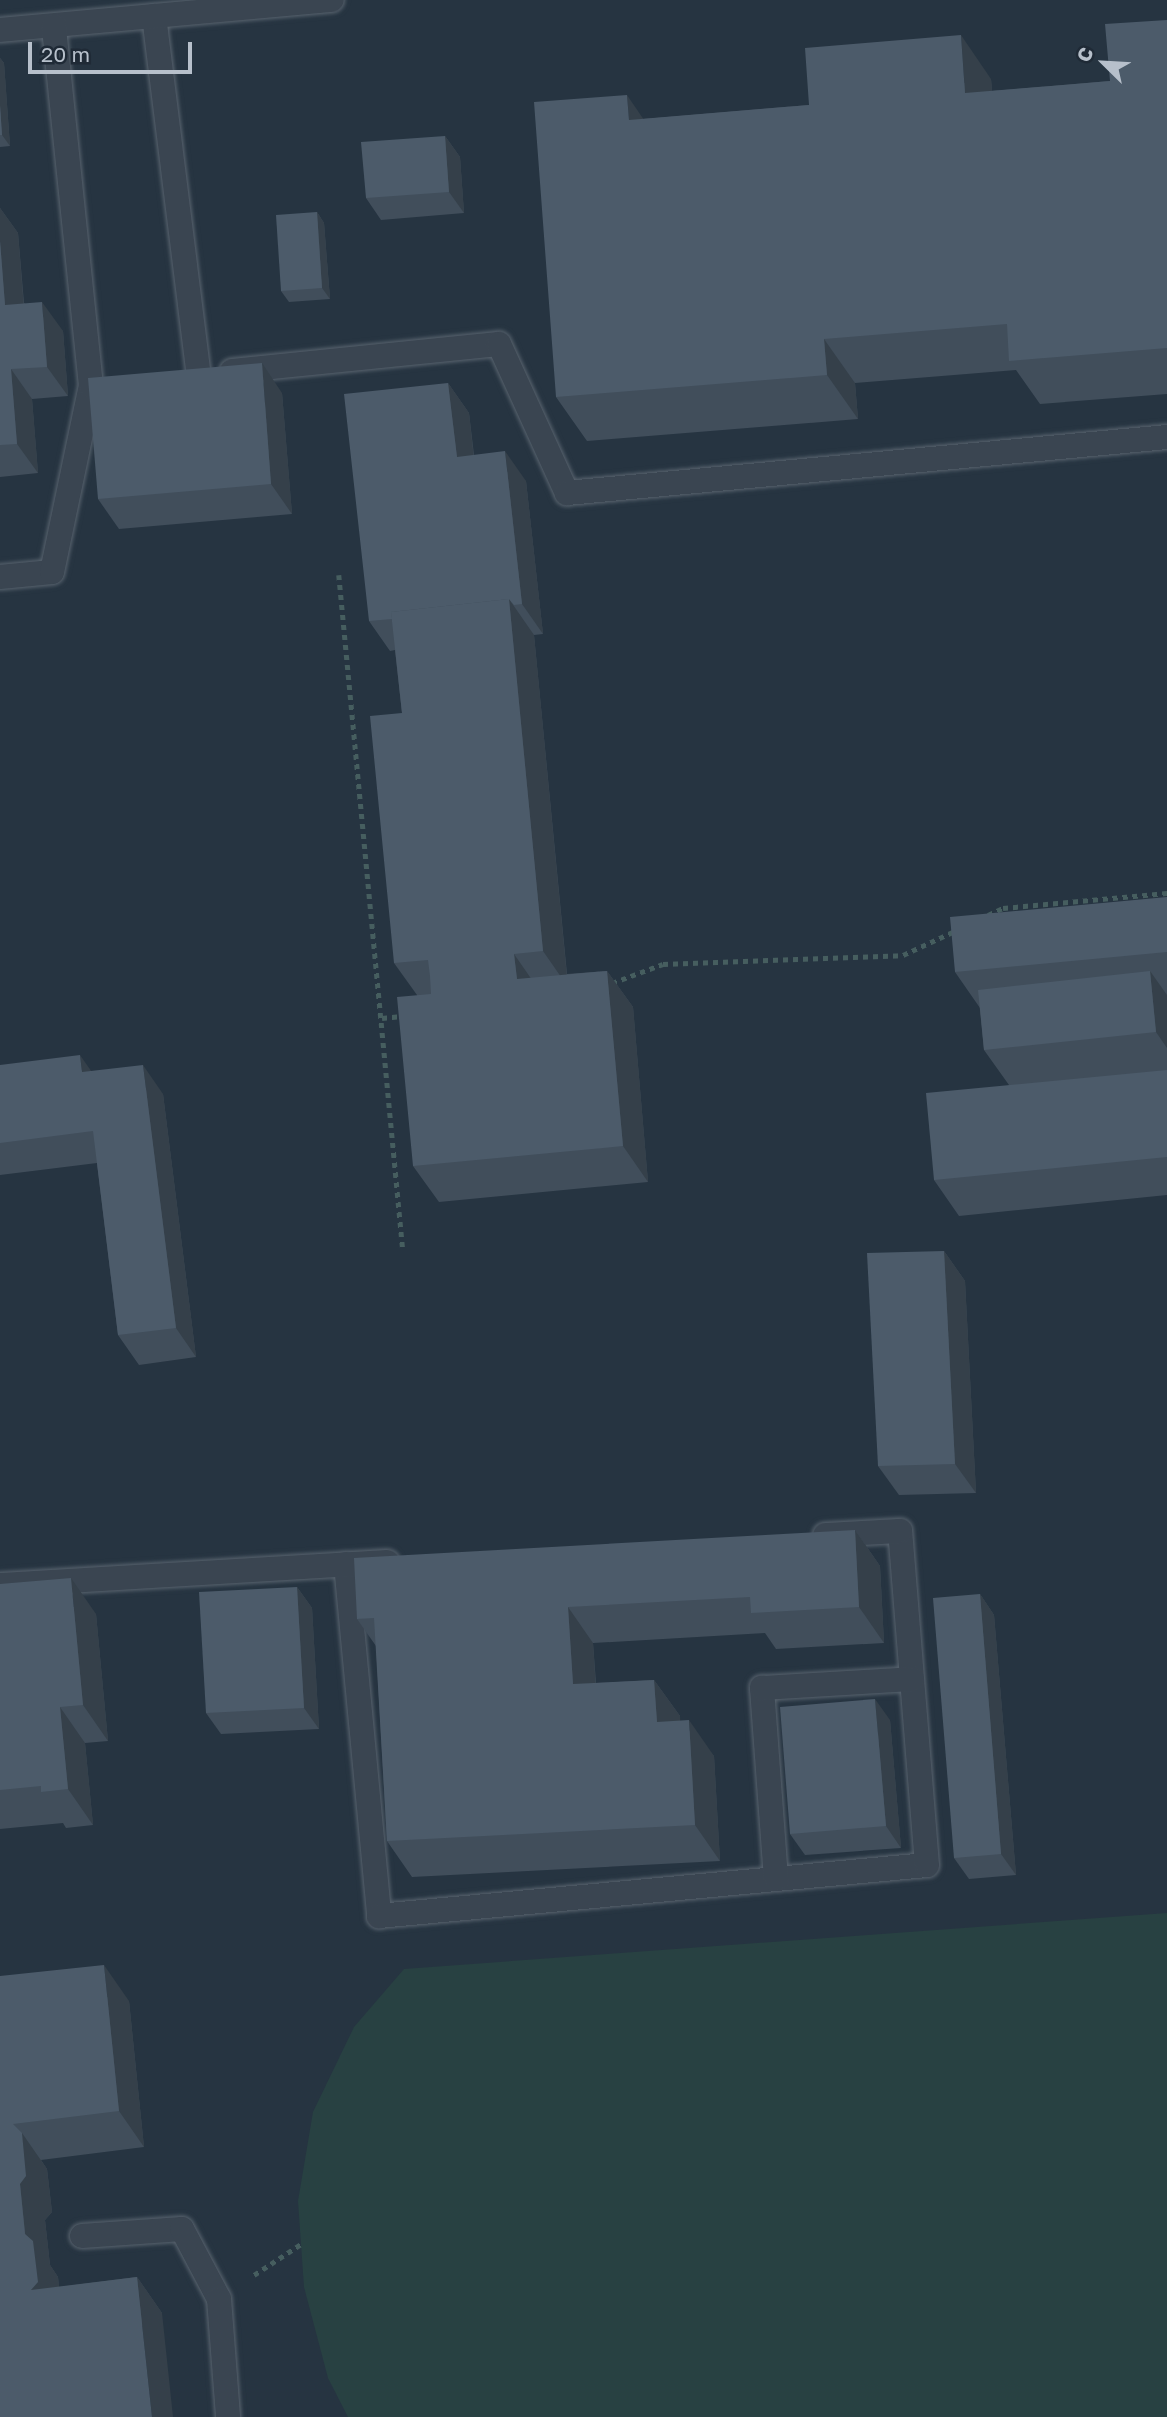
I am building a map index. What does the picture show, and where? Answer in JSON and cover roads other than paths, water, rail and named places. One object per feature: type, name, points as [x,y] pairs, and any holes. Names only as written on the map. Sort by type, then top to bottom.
[{"type":"lane","points":[[0,30],[332,0]]},
{"type":"lane","points":[[153,16],[199,375]]},
{"type":"lane","points":[[0,577],[52,572],[91,386],[54,26]]},
{"type":"lane","points":[[172,377],[499,344],[567,493],[1167,438]]},
{"type":"lane","points":[[91,386],[118,383]]},
{"type":"lane","points":[[346,1564],[379,1916],[927,1866],[900,1531],[803,1537]]},
{"type":"lane","points":[[0,1585],[415,1560]]},
{"type":"lane","points":[[776,1879],[762,1688],[912,1679]]},
{"type":"lane","points":[[82,2236],[182,2229],[219,2299],[228,2417]]}]
